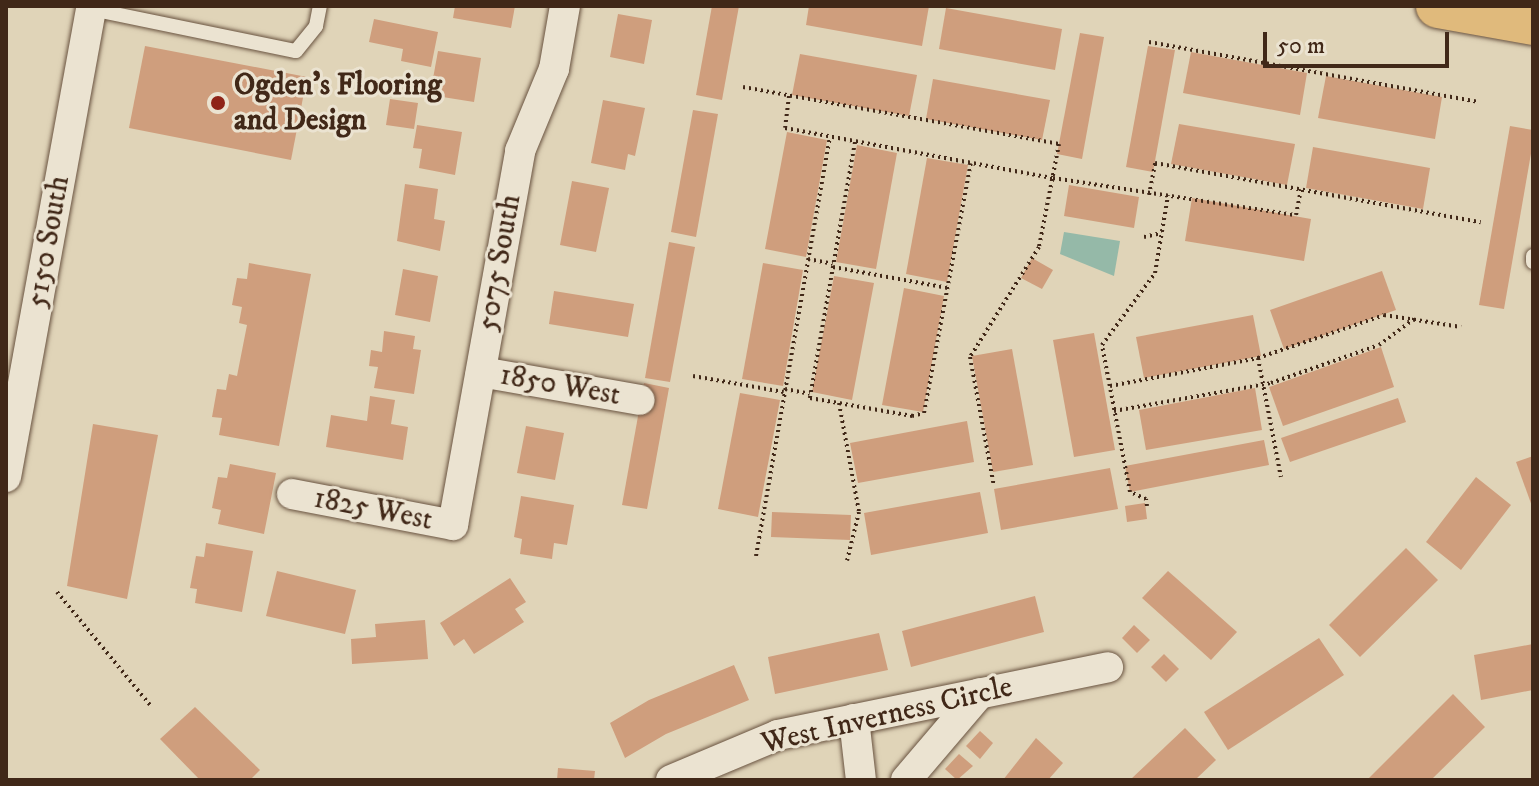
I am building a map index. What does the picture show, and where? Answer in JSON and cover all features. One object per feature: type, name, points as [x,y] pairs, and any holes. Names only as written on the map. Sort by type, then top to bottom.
[{"type":"main road","points":[[1438,6],[1533,23]]},
{"type":"street","name":"5075 South","points":[[453,525],[520,151],[554,69],[565,6]]},
{"type":"street","name":"5150 South","points":[[6,477],[91,7]]},
{"type":"street","name":"1850 West","points":[[481,372],[640,400]]},
{"type":"street","name":"1825 West","points":[[292,494],[453,525]]},
{"type":"street","name":"West Inverness Circle","points":[[671,780],[778,735],[1108,667]]},
{"type":"street","points":[[906,780],[980,693]]},
{"type":"street","points":[[854,719],[861,780]]},
{"type":"lane","points":[[91,7],[154,13],[296,51],[316,26],[320,6]]},
{"type":"path","points":[[1149,42],[1478,102]]},
{"type":"path","points":[[743,87],[1059,144],[1039,247],[970,357],[994,486]]},
{"type":"path","points":[[789,96],[785,128],[1053,178],[1296,215],[1301,189]]},
{"type":"path","points":[[756,556],[830,137]]},
{"type":"path","points":[[810,394],[855,142]]},
{"type":"path","points":[[693,376],[810,394],[839,403],[912,416],[924,413],[971,163]]},
{"type":"path","points":[[1149,195],[1155,163],[1481,222]]},
{"type":"path","points":[[1147,506],[1146,499],[1130,492],[1102,345],[1155,273],[1168,195]]},
{"type":"path","points":[[1144,237],[1162,233]]},
{"type":"path","points":[[808,259],[948,288]]},
{"type":"path","points":[[1110,386],[1258,358],[1384,315],[1461,327]]},
{"type":"path","points":[[1114,411],[1263,384],[1379,345],[1414,319]]},
{"type":"path","points":[[1258,358],[1281,477]]},
{"type":"path","points":[[839,403],[859,512],[847,561]]},
{"type":"path","points":[[57,592],[150,705]]},
{"type":"shaded area","points":[[1064,232],[1120,241],[1114,276],[1060,254]]},
{"type":"building","points":[[455,6],[515,6],[511,28],[453,18]]},
{"type":"building","points":[[712,6],[739,6],[722,100],[696,95]]},
{"type":"building","points":[[809,6],[929,6],[922,46],[806,25]]},
{"type":"building","points":[[946,8],[1062,29],[1055,70],[939,49]]},
{"type":"building","points":[[618,14],[652,20],[644,64],[610,57]]},
{"type":"building","points":[[374,19],[438,32],[431,67],[401,61],[403,49],[369,42]]},
{"type":"building","points":[[1080,33],[1104,37],[1082,159],[1057,154]]},
{"type":"building","name":"Ogden's Flooring and Design","points":[[145,46],[307,77],[291,160],[129,128]]},
{"type":"building","points":[[1148,46],[1175,50],[1153,172],[1126,167]]},
{"type":"building","points":[[438,51],[481,58],[474,102],[430,95]]},
{"type":"building","points":[[1191,52],[1307,73],[1300,115],[1183,93]]},
{"type":"building","points":[[800,54],[917,75],[909,116],[792,95]]},
{"type":"building","points":[[1326,76],[1442,97],[1435,139],[1318,118]]},
{"type":"building","points":[[933,79],[1050,100],[1042,140],[926,119]]},
{"type":"building","points":[[390,99],[418,103],[414,129],[386,125]]},
{"type":"building","points":[[603,100],[645,108],[635,156],[628,154],[625,170],[591,163]]},
{"type":"building","points":[[693,110],[718,114],[696,237],[671,232]]},
{"type":"building","points":[[1179,124],[1295,144],[1287,185],[1171,164]]},
{"type":"building","points":[[417,125],[462,132],[455,175],[419,168],[422,149],[413,148]]},
{"type":"building","points":[[1510,126],[1533,130],[1533,142],[1504,309],[1479,305]]},
{"type":"building","points":[[787,132],[827,140],[806,257],[765,249]]},
{"type":"building","points":[[857,145],[897,153],[876,269],[836,262]]},
{"type":"building","points":[[1313,147],[1430,168],[1423,209],[1306,188]]},
{"type":"building","points":[[927,158],[968,165],[947,282],[906,274]]},
{"type":"building","points":[[572,181],[609,188],[596,252],[560,245]]},
{"type":"building","points":[[405,184],[438,189],[434,219],[445,221],[440,251],[397,241]]},
{"type":"building","points":[[1069,185],[1139,197],[1134,228],[1064,216]]},
{"type":"building","points":[[1192,198],[1311,219],[1304,261],[1185,241]]},
{"type":"building","points":[[669,242],[695,247],[670,382],[645,378]]},
{"type":"building","points":[[1032,258],[1053,270],[1042,289],[1021,278]]},
{"type":"building","points":[[249,263],[311,274],[279,446],[219,435],[222,418],[212,417],[217,389],[226,390],[229,374],[237,376],[247,325],[239,323],[242,307],[232,305],[237,278],[247,279]]},
{"type":"building","points":[[763,263],[803,270],[783,386],[742,379]]},
{"type":"building","points":[[403,269],[438,276],[430,322],[395,315]]},
{"type":"building","points":[[1382,271],[1396,310],[1284,349],[1270,310]]},
{"type":"building","points":[[834,276],[874,283],[852,400],[812,392]]},
{"type":"building","points":[[904,288],[944,296],[923,412],[882,405]]},
{"type":"building","points":[[554,291],[634,304],[628,337],[549,324]]},
{"type":"building","points":[[1253,315],[1261,356],[1144,378],[1136,337]]},
{"type":"building","points":[[384,331],[415,336],[413,349],[421,350],[414,394],[374,388],[378,367],[369,366],[371,350],[382,352]]},
{"type":"building","points":[[1094,333],[1115,450],[1074,457],[1053,340]]},
{"type":"building","points":[[1381,347],[1394,387],[1283,426],[1269,387]]},
{"type":"building","points":[[1012,349],[1033,465],[993,472],[972,356]]},
{"type":"building","points":[[644,383],[669,388],[647,509],[622,505]]},
{"type":"building","points":[[1255,388],[1262,430],[1146,450],[1139,410]]},
{"type":"building","points":[[740,393],[780,400],[758,517],[718,509]]},
{"type":"building","points":[[370,396],[395,400],[391,424],[408,427],[403,460],[326,447],[331,415],[367,421]]},
{"type":"building","points":[[1398,398],[1406,422],[1290,462],[1281,438]]},
{"type":"building","points":[[967,421],[974,462],[858,483],[850,443]]},
{"type":"building","points":[[93,424],[158,435],[127,599],[67,586]]},
{"type":"building","points":[[526,426],[564,433],[555,480],[517,473]]},
{"type":"building","points":[[1264,440],[1269,465],[1130,492],[1125,466]]},
{"type":"building","points":[[1533,456],[1533,509],[1516,462]]},
{"type":"building","points":[[230,464],[276,473],[264,534],[218,524],[221,510],[212,508],[218,477],[227,478]]},
{"type":"building","points":[[1110,468],[1118,509],[1001,530],[994,489]]},
{"type":"building","points":[[1476,477],[1511,505],[1461,570],[1426,542]]},
{"type":"building","points":[[980,492],[988,533],[871,555],[864,513]]},
{"type":"building","points":[[521,496],[574,505],[567,545],[554,543],[552,559],[520,554],[522,539],[514,537]]},
{"type":"building","points":[[1145,503],[1147,519],[1127,522],[1125,506]]},
{"type":"building","points":[[772,512],[851,515],[850,540],[771,537]]},
{"type":"building","points":[[206,543],[253,551],[242,612],[195,603],[197,589],[190,588],[196,556],[204,557]]},
{"type":"building","points":[[1406,548],[1438,580],[1360,657],[1329,625]]},
{"type":"building","points":[[277,571],[356,590],[345,634],[266,616]]},
{"type":"building","points":[[1168,571],[1237,632],[1211,660],[1142,598]]},
{"type":"building","points":[[510,578],[526,602],[515,609],[524,622],[474,654],[464,639],[454,646],[440,623]]},
{"type":"building","points":[[1035,596],[1044,632],[911,667],[902,631]]},
{"type":"building","points":[[425,620],[428,659],[352,664],[351,639],[376,637],[375,624]]},
{"type":"building","points":[[1134,625],[1150,640],[1137,653],[1122,638]]},
{"type":"building","points":[[879,633],[888,670],[775,694],[768,657]]},
{"type":"building","points":[[1319,638],[1344,675],[1228,750],[1204,712]]},
{"type":"building","points":[[1533,644],[1533,690],[1481,700],[1474,655]]},
{"type":"building","points":[[1164,654],[1179,669],[1166,682],[1151,667]]},
{"type":"building","points":[[734,665],[749,700],[666,734],[625,758],[610,723],[649,700]]},
{"type":"building","points":[[1453,694],[1485,727],[1431,780],[1367,780]]},
{"type":"building","points":[[195,707],[260,770],[250,780],[200,780],[160,739]]},
{"type":"building","points":[[1185,728],[1216,760],[1195,780],[1130,780]]},
{"type":"building","points":[[980,731],[993,743],[980,759],[966,746]]},
{"type":"building","points":[[1036,738],[1063,763],[1048,780],[1003,780]]},
{"type":"building","points":[[959,754],[973,766],[957,780],[945,769]]},
{"type":"building","points":[[558,768],[595,771],[594,780],[557,780]]},
{"type":"place","name":"Ogden's Flooring and Design","points":[[218,103]]}]
